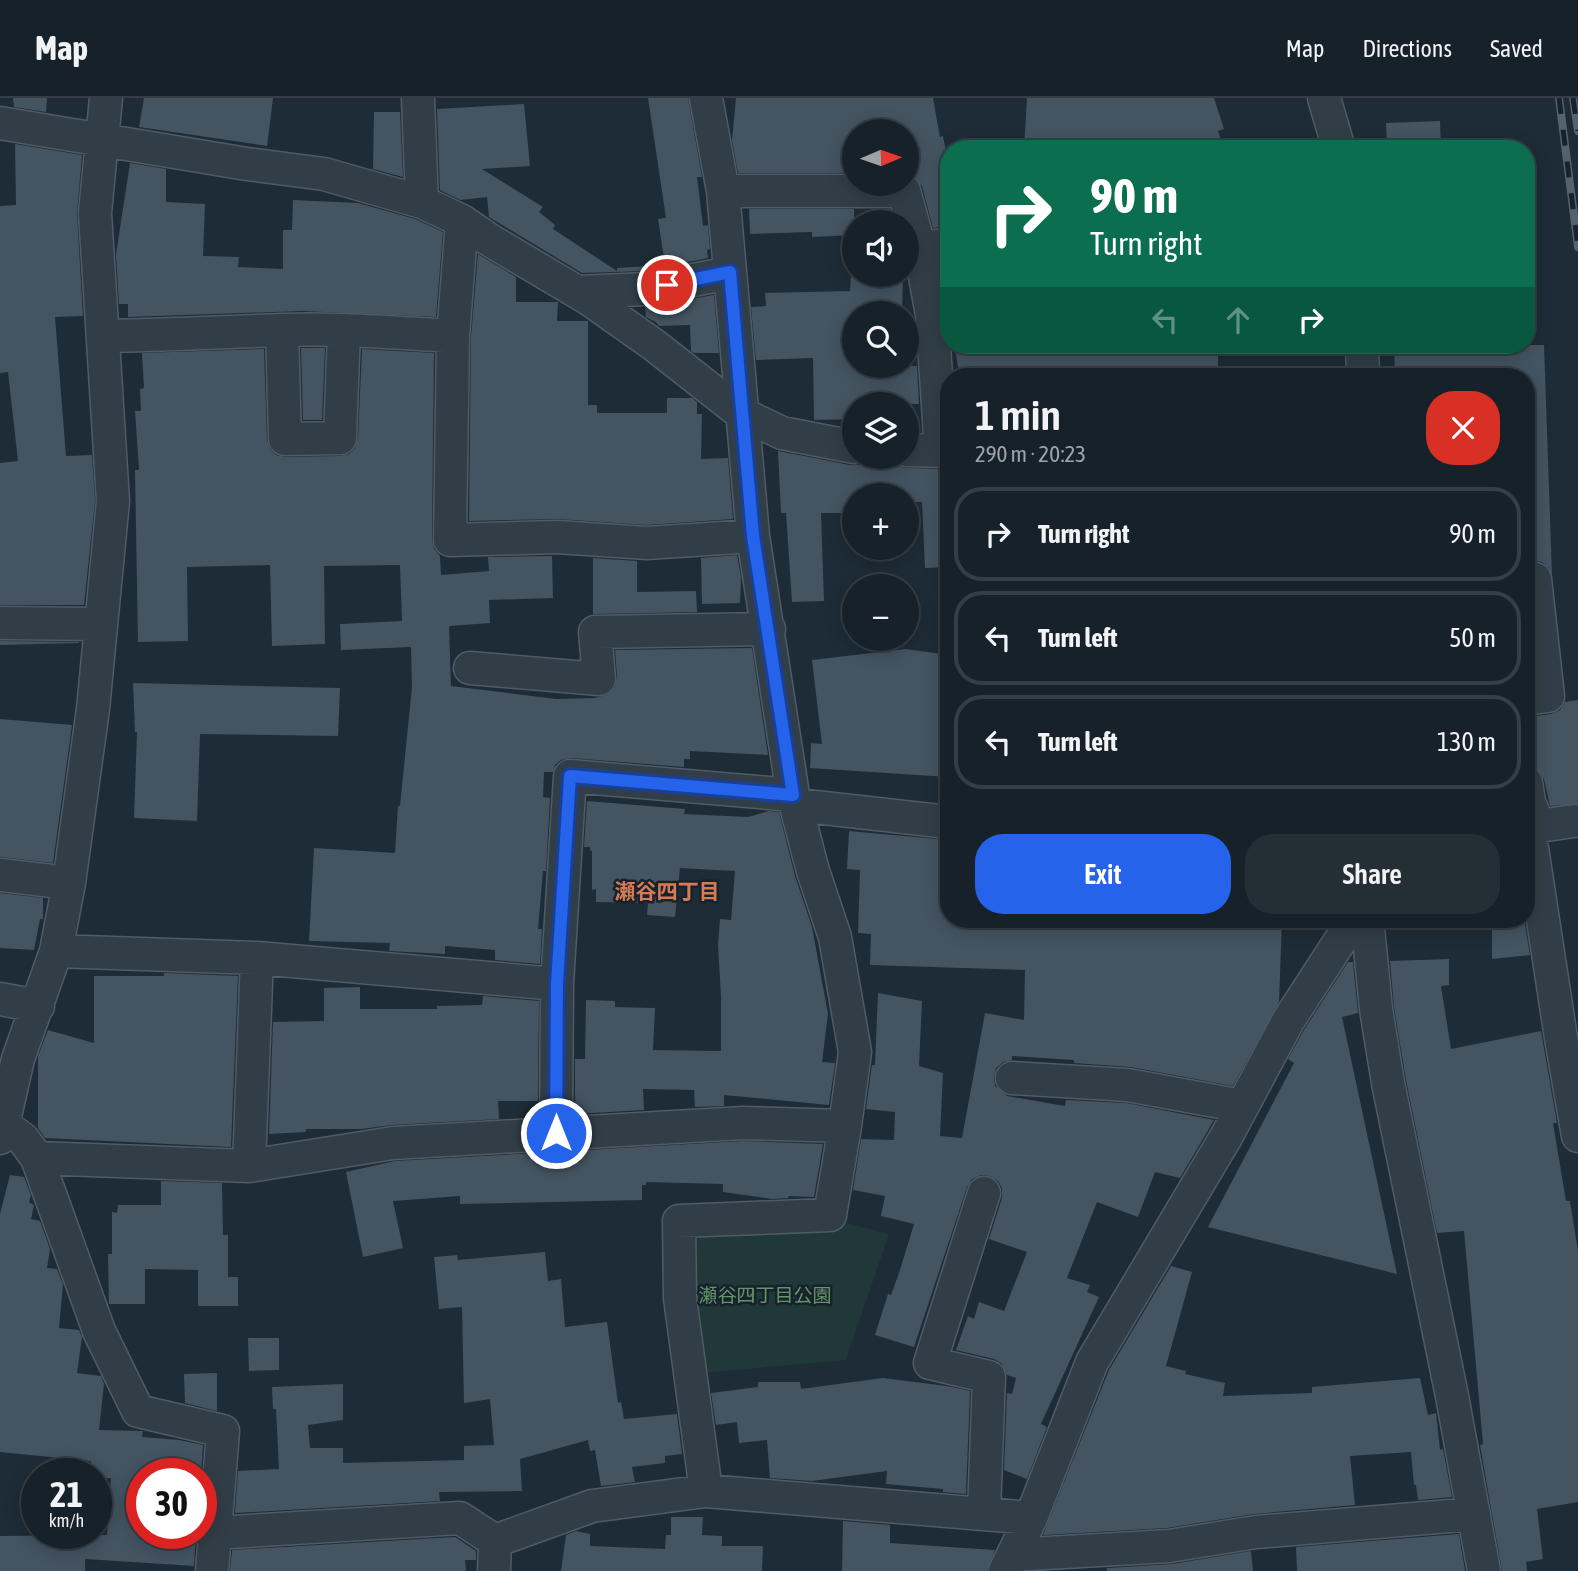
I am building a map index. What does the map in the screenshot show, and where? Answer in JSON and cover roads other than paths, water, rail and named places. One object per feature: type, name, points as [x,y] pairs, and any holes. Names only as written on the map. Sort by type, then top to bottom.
[{"type":"street","points":[[106,98],[95,213],[113,501],[93,709],[69,883],[56,951],[18,1059],[2,1132],[23,1139],[37,1158],[99,1331],[138,1411],[223,1431],[217,1499]]},
{"type":"street","points":[[391,98],[428,98]]},
{"type":"street","points":[[706,98],[723,191],[753,536],[795,800],[813,871],[835,937],[855,1052],[830,1215],[679,1221],[680,1298],[706,1491]]},
{"type":"street","points":[[1310,98],[1319,140]]},
{"type":"street","points":[[1324,98],[1337,140]]},
{"type":"street","points":[[418,99],[422,202]]},
{"type":"street","points":[[0,123],[324,174],[422,202],[462,221],[578,292],[654,345],[742,414],[782,433],[842,445]]},
{"type":"street","points":[[723,191],[904,191],[934,247],[932,315],[940,399]]},
{"type":"street","points":[[462,221],[453,336],[450,540],[557,537],[647,543],[753,536]]},
{"type":"street","points":[[578,292],[646,289],[730,272]]},
{"type":"street","points":[[104,336],[199,335],[282,330],[344,330],[453,336]]},
{"type":"street","points":[[282,330],[285,439],[340,438],[344,330]]},
{"type":"street","points":[[919,450],[940,451]]},
{"type":"street","points":[[1535,603],[1548,696],[1535,698]]},
{"type":"street","points":[[0,623],[100,624]]},
{"type":"street","points":[[470,668],[599,679],[595,632],[769,629]]},
{"type":"street","points":[[556,1133],[557,984],[570,776],[795,800],[940,821]]},
{"type":"street","points":[[1535,812],[1539,826],[1576,824]]},
{"type":"street","points":[[1535,868],[1578,1136]]},
{"type":"street","points":[[0,875],[69,883]]},
{"type":"street","points":[[1009,1563],[1031,1518],[1092,1362],[1242,1106],[1288,1021],[1348,928]]},
{"type":"street","points":[[1368,928],[1376,1009],[1388,1083],[1452,1396],[1484,1571]]},
{"type":"street","points":[[56,951],[257,958],[557,984]]},
{"type":"street","points":[[249,1166],[257,958]]},
{"type":"street","points":[[0,999],[38,1006]]},
{"type":"street","points":[[1012,1078],[1128,1085],[1242,1106]]},
{"type":"street","points":[[37,1158],[249,1166],[393,1143],[743,1123],[845,1126]]},
{"type":"street","points":[[984,1192],[929,1363],[989,1377],[984,1512]]},
{"type":"street","points":[[217,1533],[460,1518],[495,1556],[592,1506],[706,1491],[1031,1518]]},
{"type":"street","points":[[1009,1563],[1169,1546],[1256,1532],[1474,1514]]},
{"type":"street","points":[[212,1571],[213,1549]]},
{"type":"railway","points":[[1559,98],[1578,247]]},
{"type":"railway","points":[[1573,98],[1578,131]]},
{"type":"district","name":"瀬谷四丁目","points":[[667,892]]},
{"type":"park label","name":"瀬谷四丁目公園","points":[[765,1295]]}]
